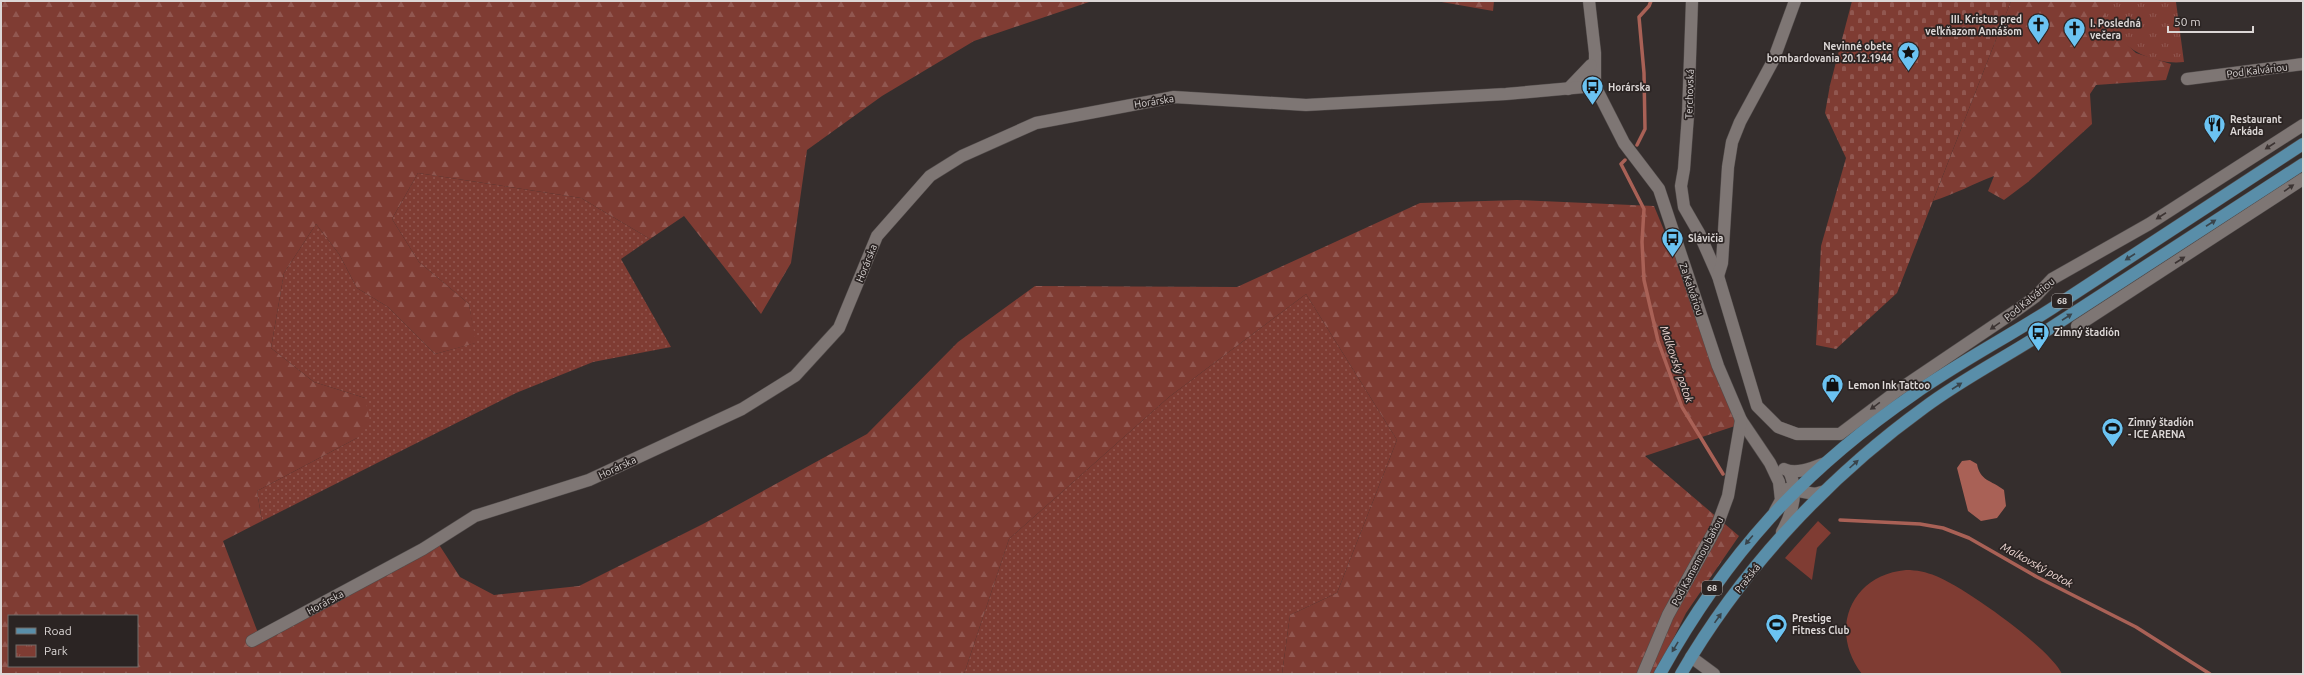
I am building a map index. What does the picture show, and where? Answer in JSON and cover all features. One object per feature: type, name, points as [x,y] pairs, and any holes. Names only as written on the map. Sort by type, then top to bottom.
[{"type":"main road","name":"Pod Kalváriou","points":[[1794,492],[1824,463],[1868,427],[1915,393],[2048,310],[2303,144]]},
{"type":"main road","name":"68","points":[[1825,491],[1880,441],[1926,406],[2036,338],[2303,164]]},
{"type":"main road","name":"Pražská","points":[[1681,674],[1691,657],[1733,597],[1776,542],[1825,491]]},
{"type":"main road","name":"68","points":[[1660,674],[1714,585],[1775,510],[1794,492]]},
{"type":"street","name":"Za Kalváriou","points":[[1590,1],[1595,53],[1595,86],[1624,143],[1659,189],[1718,366],[1741,420],[1767,458],[1779,482]]},
{"type":"street","name":"Terchovská","points":[[1692,1],[1688,115],[1684,169],[1680,186],[1684,207],[1699,233],[1718,276]]},
{"type":"street","points":[[1741,420],[1757,406],[1718,276],[1722,263],[1728,167],[1732,142],[1740,122],[1773,61],[1795,1]]},
{"type":"street","name":"Pod Kalváriou","points":[[2188,79],[2303,64]]},
{"type":"street","points":[[1568,89],[1591,65]]},
{"type":"street","name":"Horárska","points":[[252,640],[423,549],[475,516],[589,480],[742,409],[795,376],[839,328],[877,236],[930,176],[962,156],[1036,124],[1174,97],[1306,105],[1568,89],[1595,86]]},
{"type":"street","name":"Pod Kalváriou","points":[[1757,406],[1778,427],[1797,434],[1840,434],[1897,391],[2035,297],[2052,279],[2149,224],[2303,125]]},
{"type":"street","points":[[2077,326],[2303,179]]},
{"type":"street","points":[[1659,189],[1680,186]]},
{"type":"street","name":"Pod Kamennou baňou","points":[[1643,674],[1668,615],[1717,526],[1728,496],[1741,420]]},
{"type":"street","points":[[1736,452],[1741,448],[1751,447],[1789,471],[1808,470],[1824,463]]},
{"type":"street","points":[[1776,542],[1791,516],[1795,485],[1789,471]]},
{"type":"street","points":[[1779,482],[1794,492],[1815,494],[1825,491]]},
{"type":"street","points":[[1775,510],[1781,500],[1779,482]]},
{"type":"street","points":[[1691,657],[1714,674]]},
{"type":"green space","points":[[1,1],[1092,1],[974,41],[882,96],[807,150],[791,263],[761,314],[684,216],[650,239],[581,198],[418,173],[392,219],[419,262],[469,304],[476,343],[435,354],[388,307],[357,288],[339,254],[316,224],[284,273],[271,348],[314,382],[365,398],[370,421],[357,438],[257,491],[262,521],[223,541],[258,633],[436,540],[460,577],[494,595],[579,586],[703,524],[867,434],[958,342],[1035,286],[1237,287],[1420,203],[1517,200],[1654,206],[1744,423],[1645,456],[1739,536],[1686,613],[1656,674],[1282,674],[1290,615],[1337,593],[1397,440],[1306,294],[1169,397],[1009,539],[964,674],[1,674]]},
{"type":"green space","points":[[1436,1],[1494,1],[1493,11]]},
{"type":"green space","points":[[1852,1],[2011,1],[1897,293],[1836,349],[1816,345],[1821,246],[1846,158],[1825,113],[1830,85]]},
{"type":"green space","points":[[2011,1],[2105,1],[2114,32],[2136,53],[2171,64],[2166,80],[2096,85],[2090,94],[2092,124],[2028,182],[2004,200],[1988,191],[1994,176],[1933,201]]},
{"type":"green space","points":[[2099,1],[2181,1],[2176,2],[2184,62],[2164,62],[2145,56],[2127,46],[2114,31]]},
{"type":"green space","points":[[418,173],[581,198],[650,239],[621,259],[671,347],[593,362],[516,393],[262,521],[257,491],[357,438],[365,398],[314,382],[271,348],[284,273],[316,224],[339,254],[357,288],[388,307],[435,354],[475,343],[469,304],[419,262],[392,219]]},
{"type":"green space","points":[[1306,294],[1397,440],[1337,593],[1290,615],[1282,674],[964,674],[1009,539],[1169,397]]},
{"type":"green space","points":[[1818,521],[1831,533],[1817,548],[1812,580],[1785,558]]},
{"type":"green space","points":[[1906,570],[1929,573],[1966,592],[2024,634],[2041,649],[2062,674],[1862,674],[1852,657],[1847,640],[1846,623],[1851,607],[1859,594],[1871,582],[1887,574]]},
{"type":"shaded area","points":[[1970,460],[1977,464],[1978,470],[1983,477],[2004,490],[2006,506],[1997,518],[1981,521],[1968,511],[1957,468],[1962,461]]},
{"type":"waterway","name":"Malkovský potok","points":[[1637,145],[1645,129],[1644,73],[1639,17],[1649,6],[1651,1]]},
{"type":"waterway","name":"Malkovský potok","points":[[1625,160],[1621,164],[1644,209],[1642,242],[1644,280],[1658,341],[1682,407],[1723,474]]},
{"type":"waterway","name":"Malkovský potok","points":[[1840,520],[1920,524],[1943,528],[1969,538],[2037,577],[2136,627],[2210,674]]},
{"type":"place","name":"III. Kristus pred veľkňazom Annášom","points":[[2038,44]]},
{"type":"place","name":"I. Posledná večera","points":[[2074,48]]},
{"type":"place","name":"Nevinné obete bombardovania 20.12.1944","points":[[1908,72]]},
{"type":"place","name":"Horárska","points":[[1592,106]]},
{"type":"place","name":"Restaurant Arkáda","points":[[2214,144]]},
{"type":"place","name":"Slávičia","points":[[1673,258]]},
{"type":"place","name":"Zimný štadión","points":[[2038,352]]},
{"type":"place","name":"Lemon Ink Tattoo","points":[[1832,404]]},
{"type":"place","name":"Zimný štadión - ICE ARENA","points":[[2113,448]]},
{"type":"place","name":"Prestige Fitness Club","points":[[1776,644]]}]
